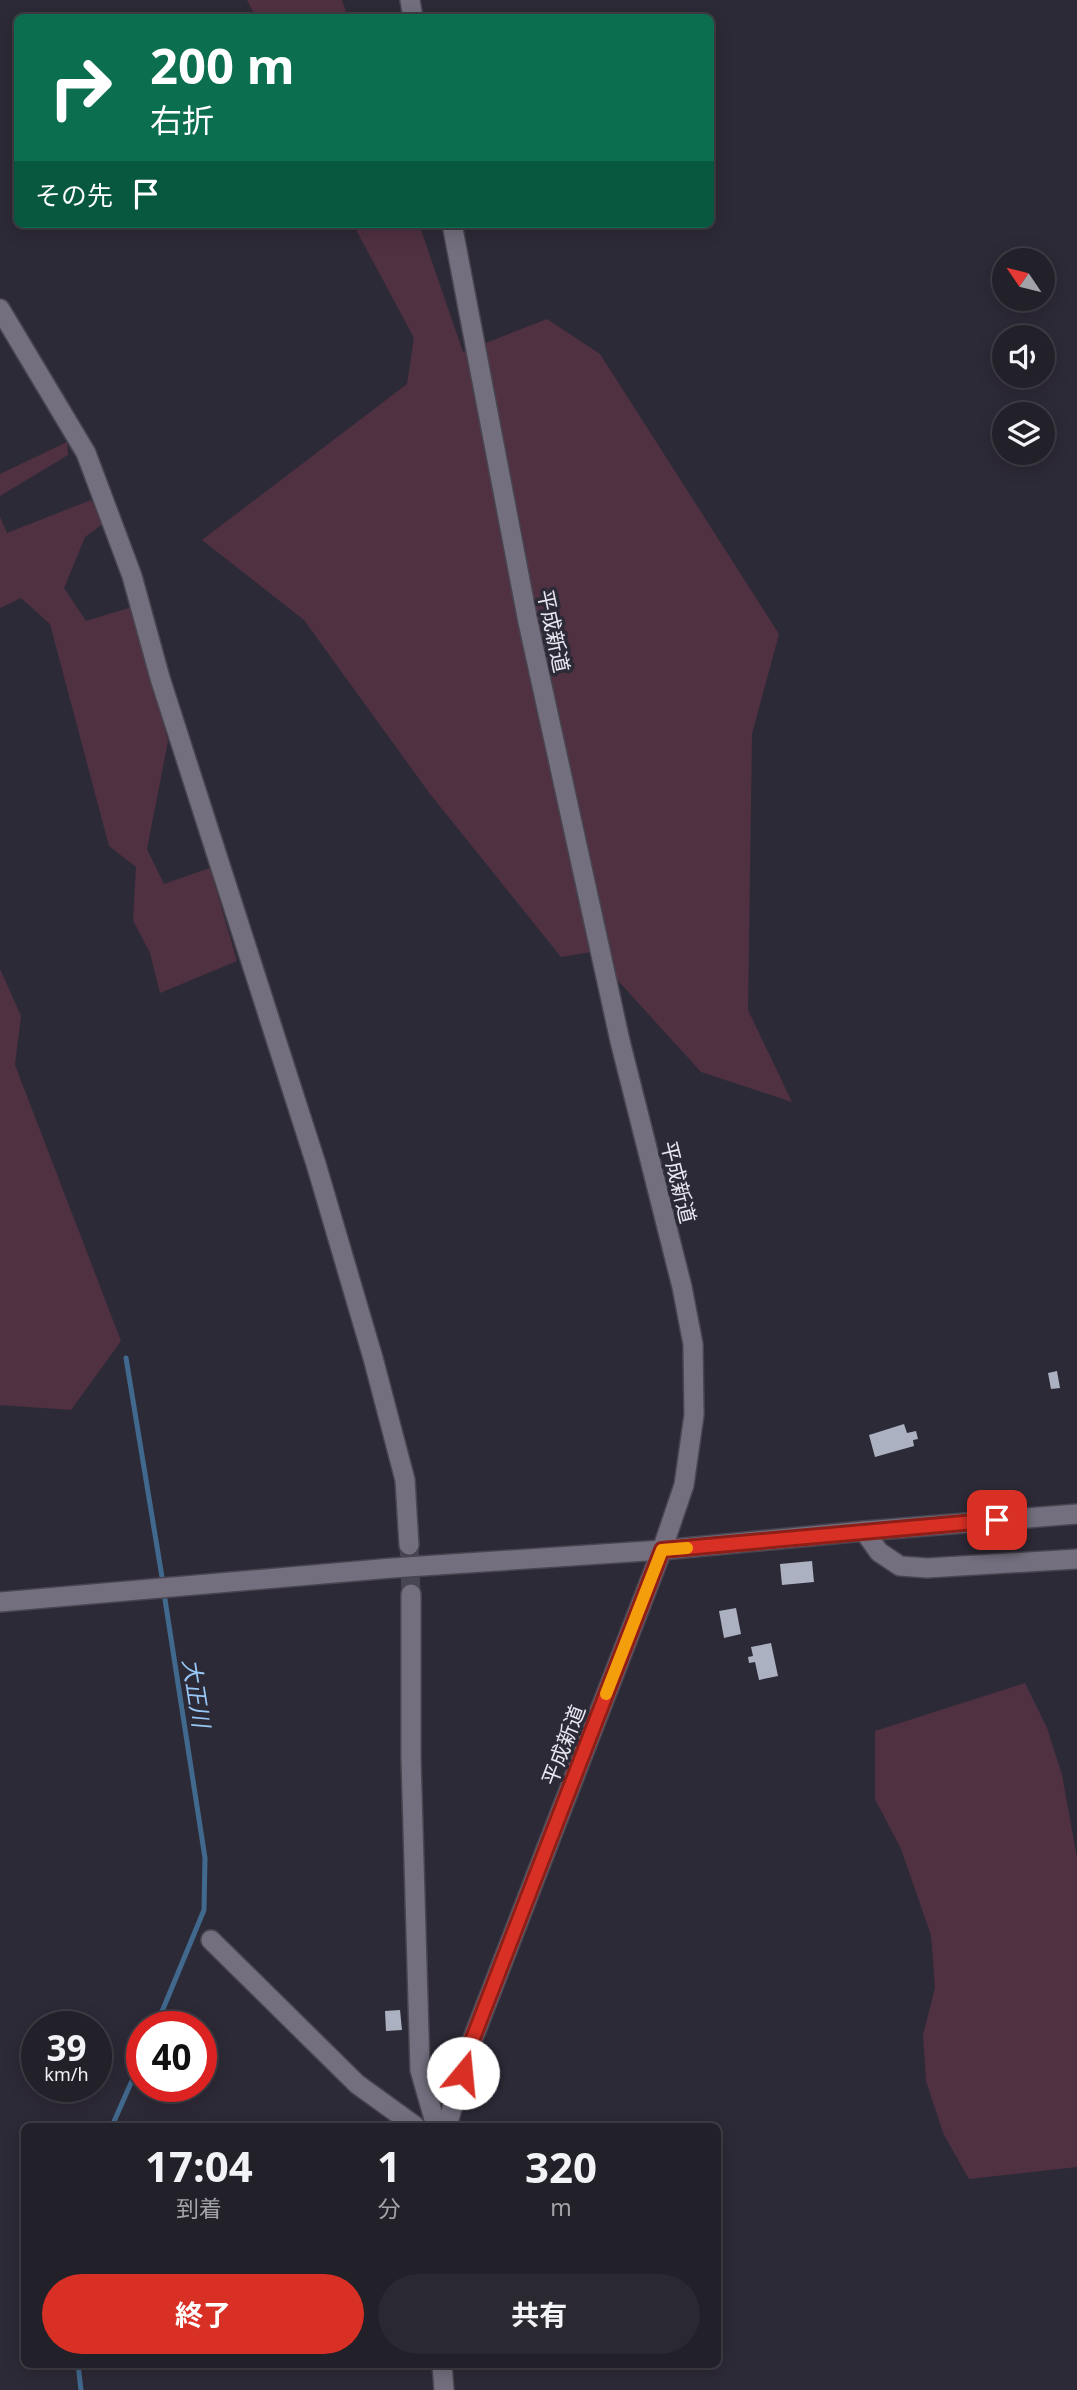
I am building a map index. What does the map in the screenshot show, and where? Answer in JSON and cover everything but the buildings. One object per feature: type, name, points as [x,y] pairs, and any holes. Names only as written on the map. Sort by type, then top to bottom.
[{"type":"street","name":"平成新道","points":[[448,2123],[470,2046],[662,1550],[684,1485],[694,1415],[693,1344],[682,1287],[620,1041],[528,622],[453,228]]},
{"type":"street","points":[[0,309],[86,453],[132,576],[160,678],[316,1164],[369,1345],[405,1480],[409,1545]]},
{"type":"street","points":[[0,1602],[1077,1514]]},
{"type":"street","points":[[863,1531],[879,1552],[900,1566],[927,1568],[1077,1559]]},
{"type":"street","points":[[411,1594],[411,1758],[420,2070],[435,2123]]},
{"type":"street","points":[[211,1940],[358,2084],[411,2123]]},
{"type":"street","points":[[442,2368],[444,2390]]},
{"type":"shaded area","points":[[247,0],[342,0],[347,14],[254,14]]},
{"type":"shaded area","points":[[355,228],[420,228],[463,352],[547,319],[600,354],[779,634],[752,734],[748,1010],[792,1102],[701,1072],[592,952],[561,957],[430,794],[304,620],[202,540],[407,384],[414,338]]},
{"type":"shaded area","points":[[67,442],[68,455],[0,496],[0,474]]},
{"type":"shaded area","points":[[91,500],[104,523],[85,537],[64,588],[86,621],[132,607],[168,741],[147,849],[164,884],[210,868],[237,961],[160,993],[150,953],[133,920],[136,867],[109,846],[50,624],[21,598],[0,608],[0,517],[7,533]]},
{"type":"shaded area","points":[[0,969],[21,1016],[15,1065],[121,1341],[71,1410],[0,1405]]},
{"type":"shaded area","points":[[1025,1683],[1047,1728],[1062,1775],[1077,1858],[1077,2167],[969,2179],[944,2135],[926,2081],[923,2035],[935,1988],[931,1935],[901,1849],[875,1799],[875,1731]]},
{"type":"waterway","name":"大正川","points":[[126,1358],[163,1583]]},
{"type":"waterway","name":"大正川","points":[[162,2011],[204,1910],[205,1858],[164,1593]]},
{"type":"waterway","name":"大正川","points":[[113,2123],[126,2094]]},
{"type":"waterway","name":"大正川","points":[[78,2368],[81,2390]]},
{"type":"tunnel","points":[[409,1545],[411,1594]]},
{"type":"slow traffic","points":[[606,1694],[662,1550],[687,1548]]},
{"type":"route","points":[[463,2073],[470,2046],[662,1550],[997,1520]]}]
